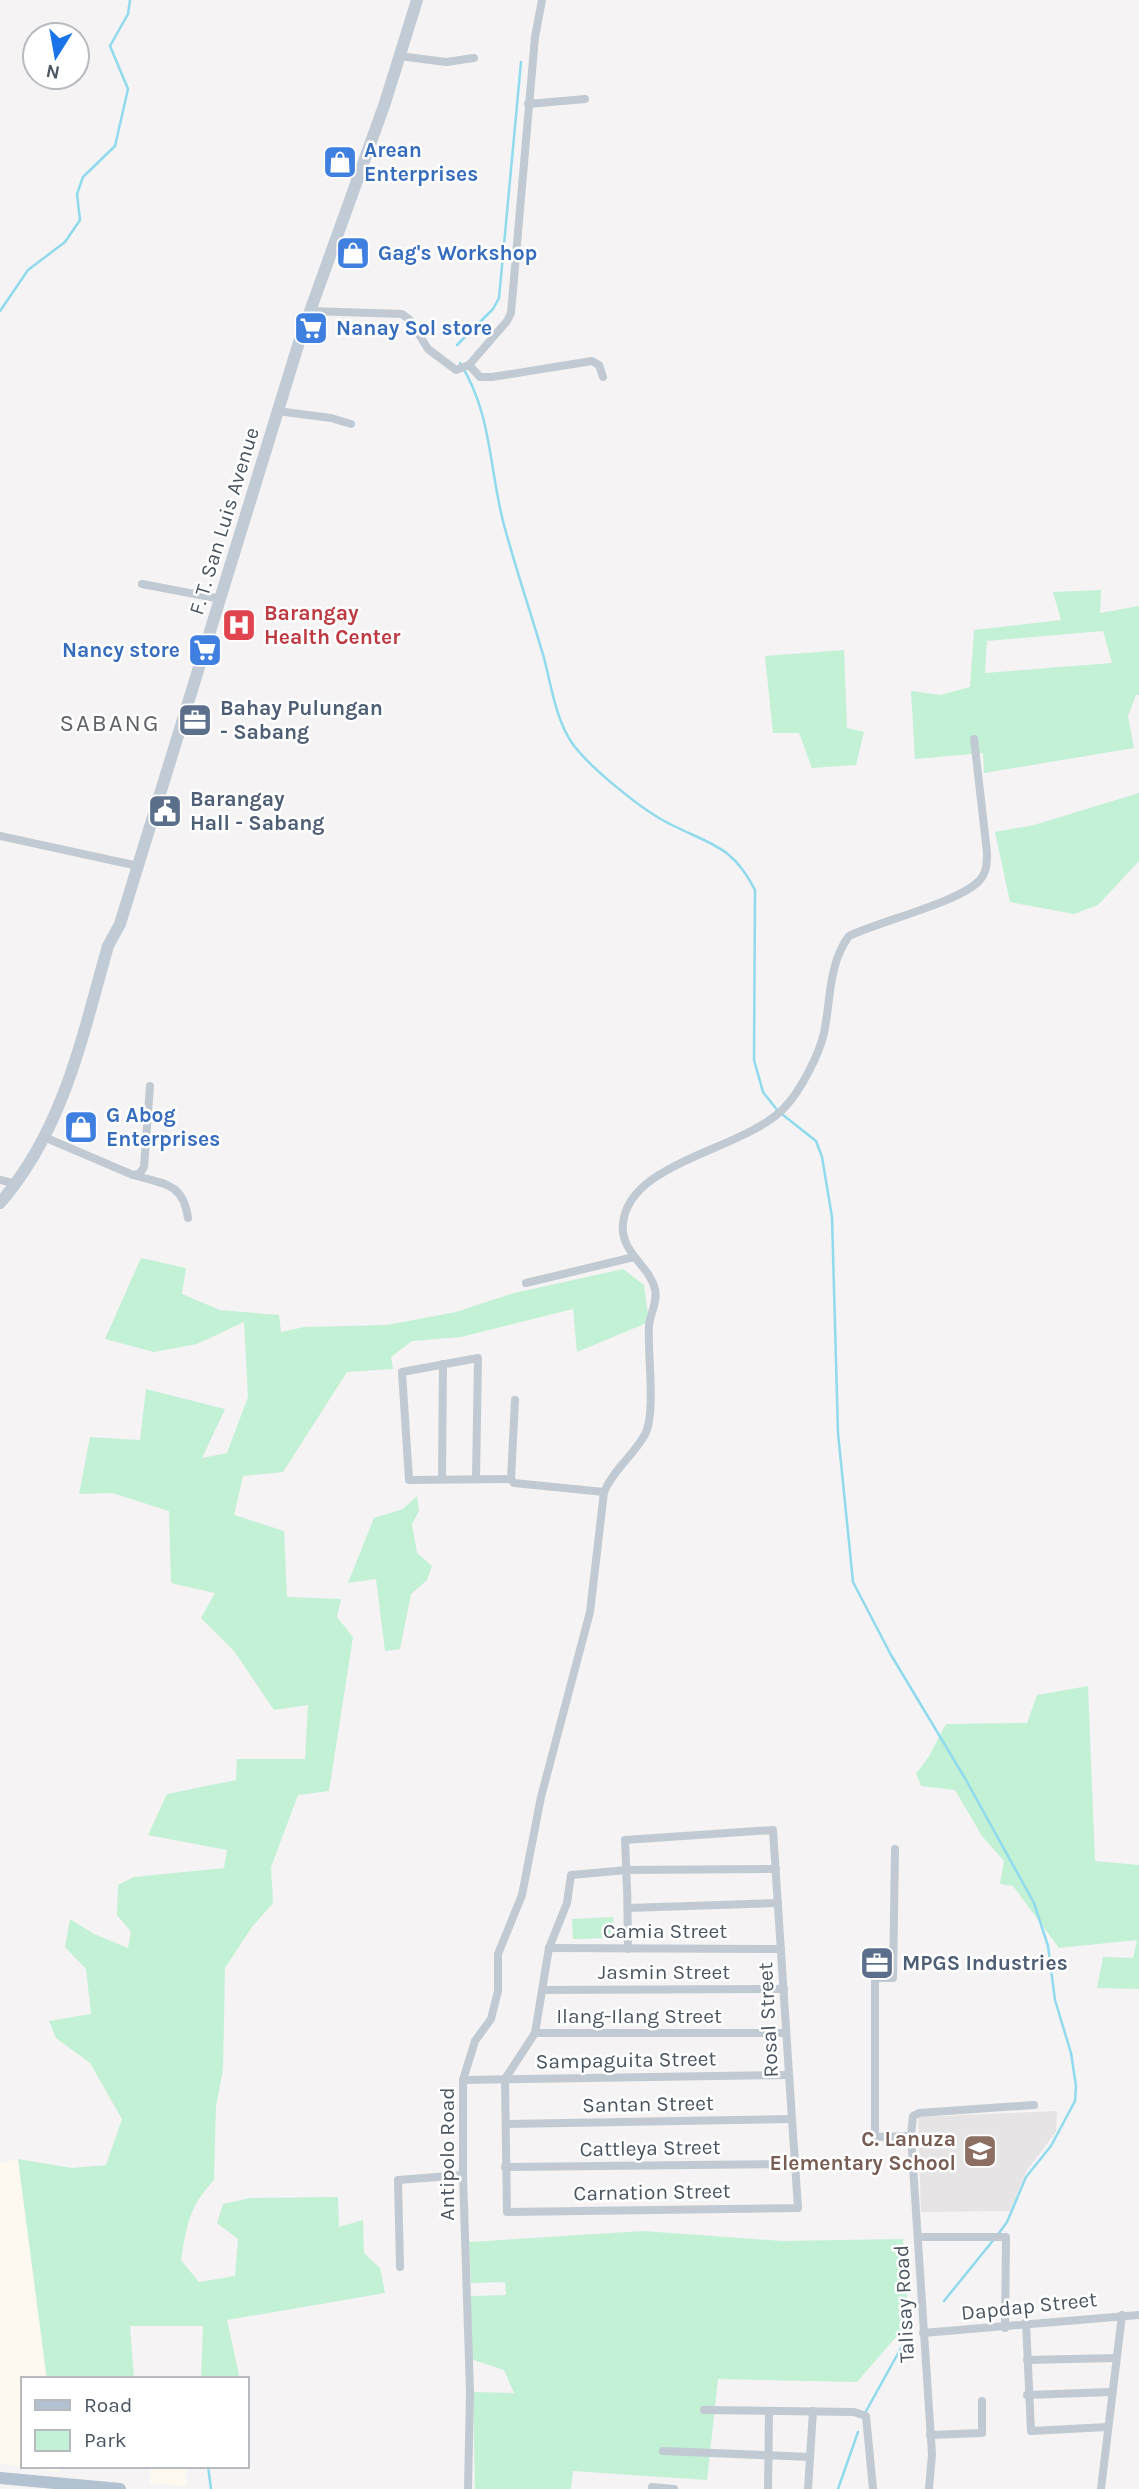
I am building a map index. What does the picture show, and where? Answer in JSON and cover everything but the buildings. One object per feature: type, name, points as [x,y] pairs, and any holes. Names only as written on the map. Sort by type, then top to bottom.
[{"type":"main road","name":"F. T. San Luis Avenue","points":[[0,1203],[16,1184],[62,1105],[108,946],[120,924],[277,411],[400,56],[416,0]]},
{"type":"main road","points":[[0,2478],[120,2489]]},
{"type":"street","points":[[310,311],[402,314],[410,320],[428,349],[456,370],[469,365],[510,313],[536,22],[542,0]]},
{"type":"street","points":[[400,56],[446,62],[474,58]]},
{"type":"street","points":[[528,104],[585,99]]},
{"type":"street","points":[[469,365],[484,377],[592,361],[599,365],[603,377]]},
{"type":"street","points":[[277,411],[331,418],[351,424]]},
{"type":"street","points":[[142,584],[221,599]]},
{"type":"street","points":[[476,1478],[478,1357],[402,1372],[409,1480],[511,1479],[514,1483],[604,1492],[611,1475],[646,1434],[650,1413],[649,1322],[656,1291],[649,1275],[625,1241],[623,1224],[627,1209],[640,1191],[660,1172],[756,1130],[785,1107],[818,1055],[834,967],[840,948],[849,936],[934,904],[976,883],[987,870],[974,739]]},
{"type":"street","points":[[0,836],[138,866]]},
{"type":"street","points":[[133,1175],[140,1173],[144,1167],[150,1086]]},
{"type":"street","points":[[44,1137],[133,1175],[174,1186],[184,1197],[188,1218]]},
{"type":"street","points":[[0,1180],[16,1184]]},
{"type":"street","points":[[526,1283],[634,1257]]},
{"type":"street","points":[[442,1479],[443,1364]]},
{"type":"street","points":[[511,1479],[514,1399]]},
{"type":"street","name":"Antipolo Road","points":[[468,2489],[470,2392],[463,2175],[464,2080],[475,2041],[491,2019],[498,1991],[498,1954],[522,1895],[541,1797],[590,1612],[604,1492]]},
{"type":"street","name":"Rosal Street","points":[[627,1870],[625,1840],[773,1829],[798,2208]]},
{"type":"street","points":[[895,1849],[893,1978],[876,1978],[875,2137],[911,2136]]},
{"type":"street","points":[[505,2167],[505,2079],[535,2033],[549,1948],[567,1903],[571,1875],[627,1870],[776,1869]]},
{"type":"street","points":[[627,1870],[628,1949]]},
{"type":"street","points":[[628,1908],[778,1903]]},
{"type":"street","name":"Camia Street","points":[[549,1948],[781,1949]]},
{"type":"street","name":"Jasmin Street","points":[[544,1990],[784,1989]]},
{"type":"street","name":"Ilang-Ilang Street","points":[[535,2033],[786,2033]]},
{"type":"street","name":"Sampaguita Street","points":[[464,2080],[788,2075]]},
{"type":"street","name":"Talisay Road","points":[[929,2489],[930,2435],[911,2136],[913,2116],[919,2113],[1034,2105]]},
{"type":"street","name":"Santan Street","points":[[506,2124],[791,2119]]},
{"type":"street","name":"Cattleya Street","points":[[505,2167],[795,2164]]},
{"type":"street","name":"Carnation Street","points":[[505,2167],[506,2212],[798,2208]]},
{"type":"street","points":[[400,2267],[398,2180],[463,2175]]},
{"type":"street","points":[[918,2237],[1006,2237],[1005,2328]]},
{"type":"street","points":[[1101,2489],[1122,2315]]},
{"type":"street","name":"Dapdap Street","points":[[923,2333],[1005,2328],[1026,2322],[1139,2315]]},
{"type":"street","points":[[1026,2322],[1027,2395],[1031,2431],[1107,2427]]},
{"type":"street","points":[[1027,2360],[1116,2358]]},
{"type":"street","points":[[1027,2395],[1111,2392]]},
{"type":"street","points":[[930,2435],[982,2432],[982,2401]]},
{"type":"street","points":[[704,2410],[854,2412],[866,2416],[873,2489]]},
{"type":"street","points":[[768,2489],[769,2411]]},
{"type":"street","points":[[808,2489],[813,2411]]},
{"type":"street","points":[[663,2451],[810,2457]]},
{"type":"street","points":[[652,2487],[674,2489]]},
{"type":"shaded area","name":"C. Lanuza Elementary School","points":[[1057,2111],[1056,2132],[1027,2170],[1010,2211],[921,2212],[918,2117]]},
{"type":"shaded area","points":[[18,2159],[46,2377],[21,2377],[21,2467],[0,2464],[0,2164]]},
{"type":"shaded area","points":[[30,2468],[58,2468],[59,2472]]},
{"type":"shaded area","points":[[150,2468],[186,2468],[187,2486],[150,2483]]},
{"type":"green space","points":[[1101,590],[1100,613],[1139,606],[1139,695],[1136,695],[1128,716],[1134,748],[984,773],[983,753],[915,759],[911,691],[940,695],[970,687],[974,630],[1061,620],[1053,592]],"holes":[[[1103,631],[1112,663],[985,673],[987,641]]]},
{"type":"green space","points":[[844,650],[847,728],[864,732],[856,765],[812,768],[799,733],[773,733],[765,656]]},
{"type":"green space","points":[[1139,793],[1139,861],[1098,905],[1074,914],[1010,902],[995,832],[1034,825]]},
{"type":"green space","points":[[141,1258],[186,1268],[182,1294],[220,1310],[279,1315],[281,1332],[304,1327],[387,1325],[456,1312],[514,1293],[623,1269],[644,1285],[649,1322],[577,1352],[573,1309],[461,1337],[412,1341],[391,1357],[393,1369],[347,1372],[283,1472],[243,1476],[234,1515],[284,1531],[287,1597],[341,1599],[337,1617],[353,1637],[329,1791],[298,1795],[271,1867],[273,1903],[252,1927],[225,1968],[223,2069],[216,2106],[214,2180],[199,2199],[190,2217],[181,2260],[199,2282],[235,2276],[238,2239],[217,2223],[223,2204],[250,2198],[338,2197],[339,2227],[363,2220],[364,2253],[380,2268],[385,2293],[227,2320],[238,2377],[201,2377],[203,2326],[130,2326],[134,2377],[47,2377],[18,2159],[72,2168],[106,2165],[122,2119],[90,2063],[56,2038],[49,2021],[91,2014],[86,1969],[65,1947],[70,1919],[94,1934],[128,1948],[131,1932],[117,1915],[118,1885],[134,1877],[224,1868],[227,1850],[148,1835],[167,1794],[236,1780],[237,1759],[305,1759],[308,1705],[274,1710],[234,1651],[201,1618],[215,1593],[171,1583],[169,1511],[112,1493],[79,1494],[90,1437],[140,1440],[146,1389],[225,1409],[202,1458],[227,1453],[248,1397],[244,1322],[197,1344],[154,1352],[105,1339]]},
{"type":"green space","points":[[417,1496],[419,1511],[412,1524],[417,1553],[432,1566],[427,1580],[411,1594],[400,1649],[385,1651],[376,1579],[348,1583],[374,1518],[403,1509]]},
{"type":"green space","points":[[1088,1686],[1095,1861],[1139,1865],[1139,1989],[1097,1988],[1103,1957],[1133,1958],[1137,1940],[1059,1948],[1013,1886],[1000,1884],[1004,1861],[982,1836],[955,1790],[921,1786],[916,1773],[929,1756],[946,1724],[1027,1723],[1037,1695]]},
{"type":"green space","points":[[613,1917],[614,1938],[573,1939],[572,1919]]},
{"type":"green space","points":[[643,2231],[782,2241],[903,2239],[909,2322],[857,2382],[718,2379],[707,2480],[573,2471],[571,2489],[475,2489],[473,2392],[514,2393],[504,2370],[470,2359],[471,2296],[506,2295],[505,2282],[471,2283],[469,2242]]},
{"type":"waterway","points":[[0,311],[28,270],[65,242],[80,220],[77,194],[83,177],[115,146],[128,89],[110,46],[128,14],[130,0]]},
{"type":"waterway","points":[[457,345],[493,309],[499,298],[521,62]]},
{"type":"waterway","points":[[460,363],[484,421],[504,525],[566,734],[603,776],[632,799],[659,818],[709,842],[729,855],[755,890],[754,1060],[763,1092],[778,1111],[816,1141],[822,1157],[832,1217],[838,1433],[853,1582],[891,1655],[966,1780],[1034,1903],[1048,1946],[1055,2000],[1071,2053],[1076,2086],[1075,2101],[1051,2146],[1026,2177],[1007,2222],[999,2233]]},
{"type":"waterway","points":[[944,2301],[995,2238]]},
{"type":"waterway","points":[[865,2413],[906,2339]]},
{"type":"waterway","points":[[838,2489],[858,2432]]},
{"type":"waterway","points":[[208,2468],[211,2489]]},
{"type":"place","name":"Arean Enterprises","points":[[340,162]]},
{"type":"place","name":"Gag's Workshop","points":[[353,253]]},
{"type":"place","name":"Nanay Sol store","points":[[311,328]]},
{"type":"place","name":"Barangay Health Center","points":[[239,625]]},
{"type":"place","name":"Nancy store","points":[[205,650]]},
{"type":"place","name":"Bahay Pulungan - Sabang","points":[[195,720]]},
{"type":"place","name":"Barangay Hall - Sabang","points":[[165,811]]},
{"type":"place","name":"G Abog Enterprises","points":[[81,1127]]},
{"type":"place","name":"MPGS Industries","points":[[877,1963]]},
{"type":"place","name":"C. Lanuza Elementary School","points":[[980,2151]]},
{"type":"district","name":"SABANG","points":[[110,723]]}]
